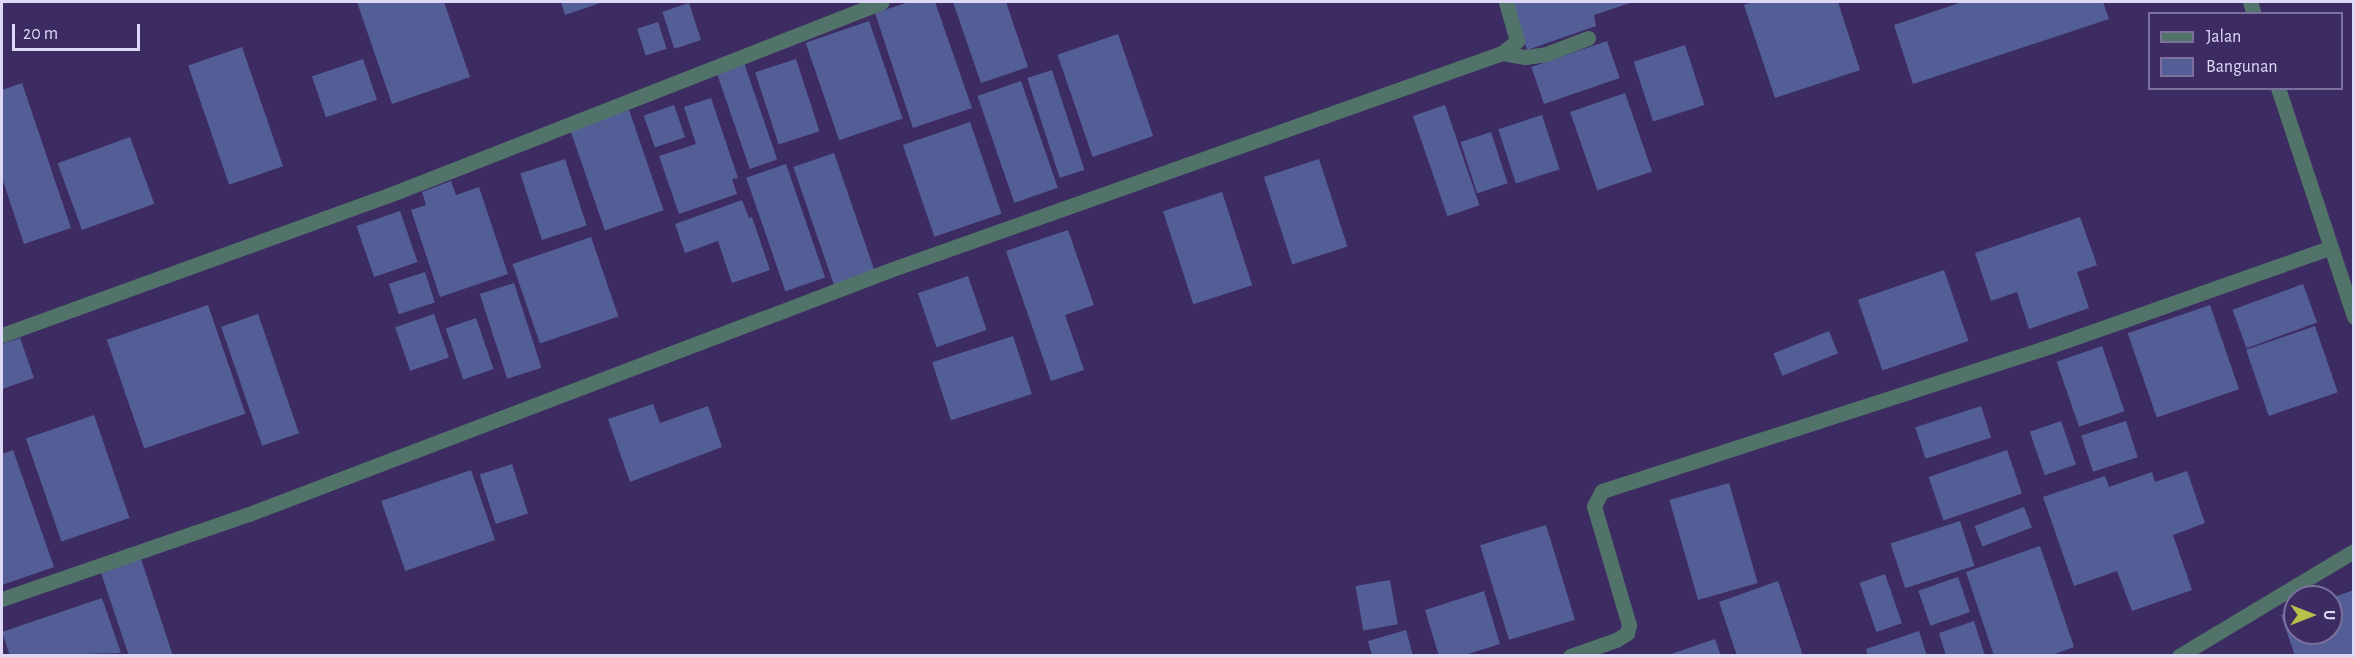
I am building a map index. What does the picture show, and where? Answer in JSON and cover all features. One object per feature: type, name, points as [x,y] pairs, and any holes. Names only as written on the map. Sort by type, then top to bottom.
[{"type":"street","points":[[2,335],[379,200],[882,2]]},
{"type":"street","points":[[2,599],[260,510],[890,270],[1502,53],[1518,41],[1506,2]]},
{"type":"street","points":[[1502,53],[1525,57],[1546,54],[1588,38]]},
{"type":"street","points":[[2279,90],[2354,317]]},
{"type":"street","points":[[1570,656],[1616,640],[1627,633],[1629,625],[1594,506],[1602,491],[2050,346],[2330,249]]},
{"type":"street","points":[[2179,656],[2354,551]]},
{"type":"building","points":[[357,2],[444,2],[470,77],[392,104]]},
{"type":"building","points":[[561,2],[603,2],[565,15]]},
{"type":"building","points":[[909,2],[935,2],[972,108],[913,128],[875,13]]},
{"type":"building","points":[[953,2],[1006,2],[1028,67],[981,83]]},
{"type":"building","points":[[1511,2],[1633,2],[1594,15],[1596,26],[1527,50]]},
{"type":"building","points":[[1753,2],[1838,2],[1860,70],[1775,98],[1744,5]]},
{"type":"building","points":[[1962,2],[2103,2],[2109,19],[1913,84],[1894,25]]},
{"type":"building","points":[[689,3],[701,40],[674,49],[662,12]]},
{"type":"building","points":[[869,21],[903,118],[839,140],[806,43]]},
{"type":"building","points":[[658,22],[667,49],[646,55],[637,29]]},
{"type":"building","points":[[1118,34],[1153,136],[1093,157],[1057,55]]},
{"type":"building","points":[[1607,41],[1620,78],[1544,104],[1531,67]]},
{"type":"building","points":[[1685,45],[1704,105],[1653,122],[1634,62]]},
{"type":"building","points":[[242,47],[283,166],[229,185],[188,66]]},
{"type":"building","points":[[363,59],[377,100],[326,117],[312,77]]},
{"type":"building","points":[[796,59],[819,131],[779,145],[755,72]]},
{"type":"building","points":[[744,63],[777,159],[750,169],[717,72]]},
{"type":"building","points":[[1052,70],[1084,170],[1060,178],[1027,78]]},
{"type":"building","points":[[1021,81],[1058,188],[1014,203],[978,96]]},
{"type":"building","points":[[22,83],[71,228],[24,244],[2,178],[2,90]]},
{"type":"building","points":[[1625,93],[1652,171],[1597,190],[1570,112]]},
{"type":"building","points":[[711,98],[738,178],[732,179],[737,194],[679,214],[659,156],[696,144],[684,107]]},
{"type":"building","points":[[674,105],[685,137],[655,148],[644,115]]},
{"type":"building","points":[[1445,105],[1480,205],[1447,216],[1413,116]]},
{"type":"building","points":[[629,110],[664,210],[605,230],[570,130]]},
{"type":"building","points":[[1542,115],[1560,169],[1516,183],[1498,129]]},
{"type":"building","points":[[970,122],[1002,214],[934,237],[903,145]]},
{"type":"building","points":[[1491,132],[1508,183],[1477,193],[1461,142]]},
{"type":"building","points":[[130,137],[154,204],[82,230],[58,163]]},
{"type":"building","points":[[834,153],[875,271],[834,285],[793,167]]},
{"type":"building","points":[[565,159],[587,226],[542,240],[520,174]]},
{"type":"building","points":[[1319,159],[1347,246],[1292,264],[1264,177]]},
{"type":"building","points":[[786,164],[825,277],[785,291],[746,178]]},
{"type":"building","points":[[451,181],[456,195],[479,187],[508,274],[440,297],[411,210],[426,205],[422,192]]},
{"type":"building","points":[[1222,192],[1252,285],[1193,304],[1163,211]]},
{"type":"building","points":[[742,200],[749,218],[752,217],[770,270],[732,283],[718,241],[685,253],[675,224]]},
{"type":"building","points":[[400,211],[418,262],[374,277],[357,226]]},
{"type":"building","points":[[2080,217],[2097,265],[2077,272],[2089,308],[2029,329],[2017,292],[1991,301],[1975,253]]},
{"type":"building","points":[[1068,230],[1094,305],[1065,315],[1084,370],[1051,381],[1006,251]]},
{"type":"building","points":[[591,237],[618,316],[540,343],[513,264]]},
{"type":"building","points":[[1944,270],[1968,341],[1882,371],[1858,300]]},
{"type":"building","points":[[425,272],[435,302],[399,314],[389,284]]},
{"type":"building","points":[[968,276],[987,330],[936,347],[918,293]]},
{"type":"building","points":[[514,283],[542,368],[507,379],[480,294]]},
{"type":"building","points":[[2303,284],[2317,323],[2247,348],[2233,310]]},
{"type":"building","points":[[208,305],[245,414],[144,449],[107,340]]},
{"type":"building","points":[[2210,305],[2239,389],[2157,417],[2128,333]]},
{"type":"building","points":[[258,314],[299,433],[262,446],[221,327]]},
{"type":"building","points":[[434,314],[449,357],[410,371],[395,327]]},
{"type":"building","points":[[476,318],[494,369],[463,379],[446,328]]},
{"type":"building","points":[[2315,326],[2338,392],[2269,416],[2246,350]]},
{"type":"building","points":[[1829,331],[1838,353],[1782,376],[1773,353]]},
{"type":"building","points":[[1013,336],[1032,394],[951,420],[932,362]]},
{"type":"building","points":[[20,338],[34,378],[2,389],[2,344]]},
{"type":"building","points":[[2102,346],[2124,411],[2079,427],[2057,362]]},
{"type":"building","points":[[653,404],[660,423],[708,406],[722,447],[630,482],[608,419]]},
{"type":"building","points":[[1981,406],[1991,437],[1926,459],[1915,427]]},
{"type":"building","points":[[94,415],[129,518],[61,542],[26,438]]},
{"type":"building","points":[[2061,421],[2076,464],[2045,475],[2030,432]]},
{"type":"building","points":[[2126,421],[2138,457],[2093,472],[2081,436]]},
{"type":"building","points":[[13,450],[54,567],[2,585],[2,454]]},
{"type":"building","points":[[2007,450],[2022,493],[1943,521],[1929,477]]},
{"type":"building","points":[[512,464],[528,513],[496,524],[480,475]]},
{"type":"building","points":[[471,470],[495,540],[405,571],[381,501]]},
{"type":"building","points":[[2187,471],[2205,523],[2173,535],[2192,590],[2132,611],[2117,571],[2074,586],[2043,497],[2105,476],[2109,487],[2152,472],[2155,482]]},
{"type":"building","points":[[1729,483],[1758,583],[1698,600],[1669,500]]},
{"type":"building","points":[[2024,507],[2032,528],[1982,547],[1975,526]]},
{"type":"building","points":[[1960,521],[1975,566],[1905,588],[1891,544]]},
{"type":"building","points":[[1546,525],[1575,620],[1509,640],[1480,545]]},
{"type":"building","points":[[2040,546],[2074,647],[2050,656],[1994,656],[1966,572]]},
{"type":"building","points":[[141,559],[173,656],[129,656],[101,573]]},
{"type":"building","points":[[1885,574],[1902,623],[1876,632],[1859,583]]},
{"type":"building","points":[[1958,577],[1970,612],[1930,626],[1918,591]]},
{"type":"building","points":[[1390,580],[1398,624],[1363,630],[1356,586]]},
{"type":"building","points":[[1778,581],[1803,656],[1737,656],[1719,602]]},
{"type":"building","points":[[2354,590],[2354,656],[2295,656],[2291,645],[2343,645],[2343,594]]},
{"type":"building","points":[[1484,591],[1500,644],[1462,656],[1439,656],[1425,610]]},
{"type":"building","points":[[102,598],[121,653],[10,656],[2,632]]},
{"type":"building","points":[[1974,621],[1985,656],[1946,656],[1939,633]]},
{"type":"building","points":[[1406,630],[1413,656],[1372,656],[1368,641]]},
{"type":"building","points":[[1919,631],[1927,656],[1868,656],[1866,649]]},
{"type":"building","points":[[1715,639],[1721,656],[1668,656],[1668,655]]}]
